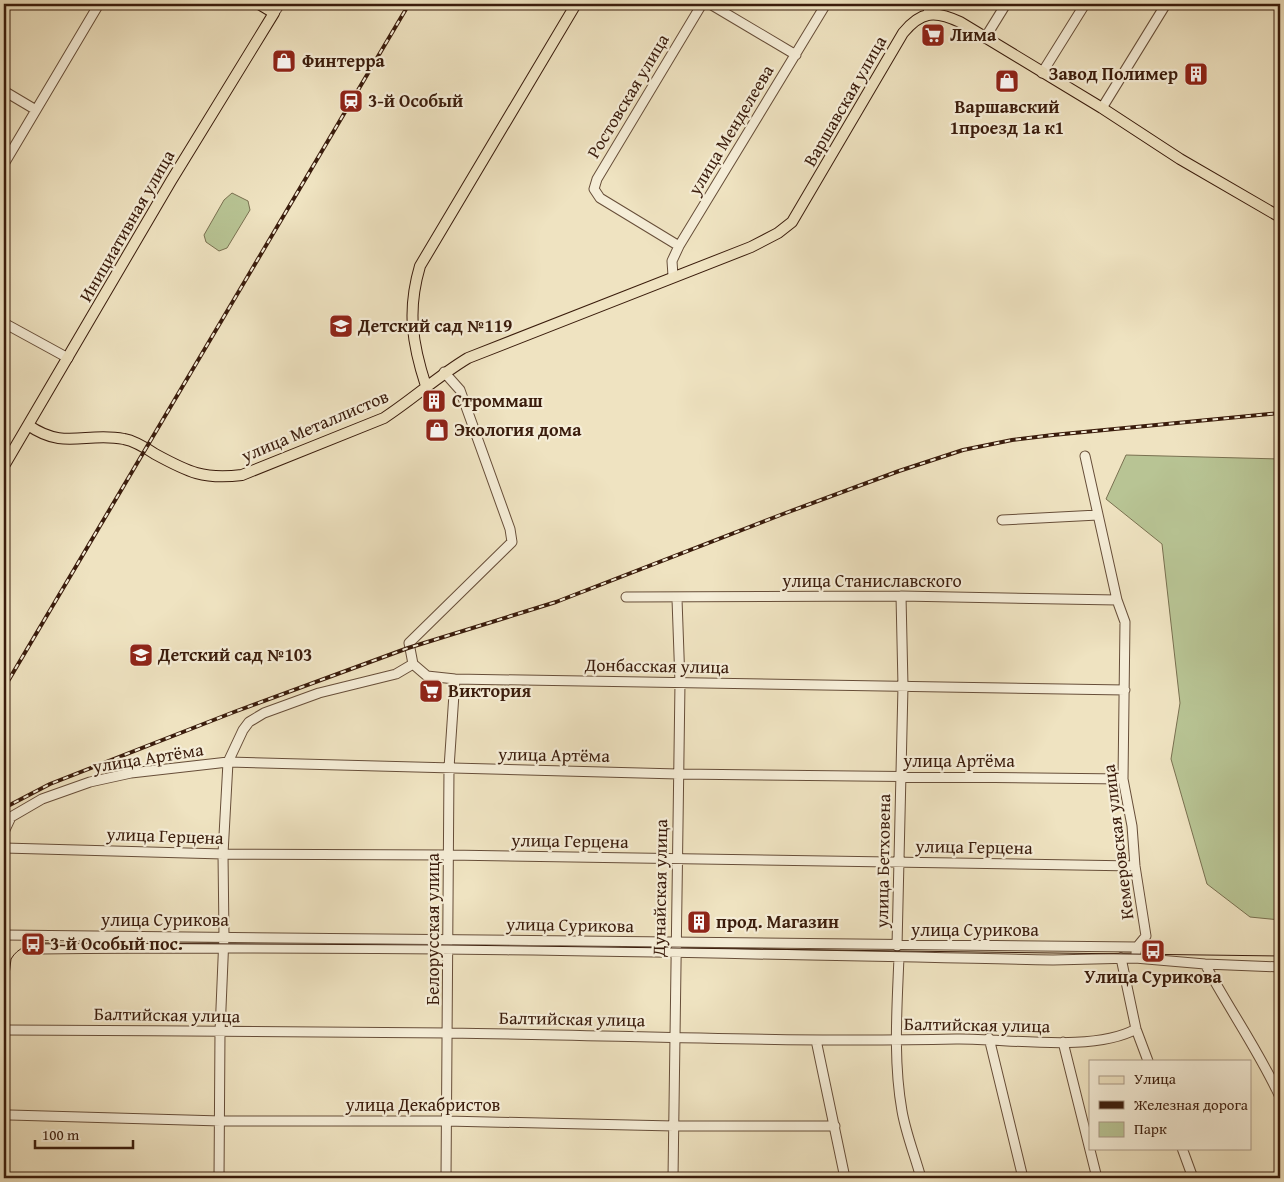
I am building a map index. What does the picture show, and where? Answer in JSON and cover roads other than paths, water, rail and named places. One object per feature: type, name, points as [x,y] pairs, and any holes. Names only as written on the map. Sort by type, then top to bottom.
[{"type":"main road","points":[[259,4],[277,8]]},
{"type":"main road","points":[[426,386],[413,341],[412,310],[418,274],[428,250],[491,149],[576,4]]},
{"type":"main road","name":"Инициативная улица","points":[[4,466],[171,181],[277,8]]},
{"type":"main road","points":[[929,15],[943,14],[985,38],[1102,108],[1180,159],[1280,217]]},
{"type":"main road","name":"Варшавская улица","points":[[792,222],[903,33],[919,18],[929,15]]},
{"type":"main road","name":"улица Металлистов","points":[[28,425],[40,433],[59,440],[101,437],[125,439],[182,469],[220,478],[242,475],[384,418],[403,406],[444,372],[468,358],[763,241],[792,222]]},
{"type":"street","points":[[4,164],[99,4]]},
{"type":"street","name":"Ростовская улица","points":[[679,246],[600,198],[594,189],[597,179],[702,4]]},
{"type":"street","points":[[710,4],[796,55]]},
{"type":"street","name":"улица Менделеева","points":[[674,276],[672,261],[679,246],[826,4]]},
{"type":"street","points":[[928,4],[929,15]]},
{"type":"street","points":[[985,38],[1006,4]]},
{"type":"street","points":[[1042,73],[1085,4]]},
{"type":"street","points":[[1102,108],[1166,4]]},
{"type":"street","points":[[4,91],[36,110]]},
{"type":"street","points":[[4,323],[68,358]]},
{"type":"street","points":[[219,1178],[221,1121],[220,1032],[224,947],[223,854],[228,762],[243,730],[250,722],[264,713],[319,693],[396,674],[413,664],[409,643],[512,542],[510,529],[460,390],[444,372]]},
{"type":"street","name":"Кемеровская улица","points":[[1085,456],[1117,600],[1125,622],[1123,779],[1132,826],[1135,866],[1146,936],[1137,947],[1135,958]]},
{"type":"street","points":[[1002,520],[1098,515]]},
{"type":"street","name":"улица Станиславского","points":[[626,598],[901,596],[1117,600]]},
{"type":"street","name":"улица Бетховена","points":[[897,946],[903,686],[901,596]]},
{"type":"street","name":"Дунайская улица","points":[[673,1178],[676,859],[680,683],[677,599]]},
{"type":"street","name":"Донбасская улица","points":[[413,664],[427,676],[455,679],[1125,690]]},
{"type":"street","name":"Белорусская улица","points":[[446,1178],[450,768],[455,679]]},
{"type":"street","name":"улица Артёма","points":[[4,832],[11,817],[42,799],[90,782],[131,773],[228,762],[678,774],[901,778],[1014,776],[1123,779]]},
{"type":"street","name":"улица Герцена","points":[[4,848],[223,854],[449,855],[1135,866]]},
{"type":"street","name":"улица Сурикова","points":[[4,935],[224,936],[676,953],[1053,960],[1135,958],[1205,964],[1280,967]]},
{"type":"street","name":"улица Сурикова","points":[[40,949],[676,943],[1137,947]]},
{"type":"street","points":[[899,957],[895,1040],[902,1112],[921,1178]]},
{"type":"street","points":[[1121,958],[1136,1029],[1148,1060]]},
{"type":"street","points":[[1205,964],[1245,1036],[1268,1070],[1280,1097]]},
{"type":"street","name":"Балтийская улица","points":[[5,1030],[448,1033],[816,1040],[989,1038],[1063,1042],[1117,1038],[1136,1029]]},
{"type":"street","points":[[989,1038],[1023,1178]]},
{"type":"street","points":[[816,1040],[845,1178]]},
{"type":"street","points":[[1063,1042],[1089,1146]]},
{"type":"street","name":"улица Декабристов","points":[[10,1115],[221,1121],[446,1121],[674,1126],[835,1126]]},
{"type":"street","points":[[1090,1150],[1097,1178]]},
{"type":"street","points":[[1183,1150],[1194,1178]]},
{"type":"tram line","points":[[4,1017],[11,959],[25,947],[43,943],[448,945],[1280,956]]},
{"type":"railway","points":[[4,688],[409,4]]},
{"type":"railway","points":[[4,808],[50,784],[234,712],[408,648],[556,602],[783,514],[899,471],[963,450],[1012,440],[1053,435],[1280,413]]},
{"type":"place","name":"Лима","points":[[933,35]]},
{"type":"place","name":"Финтерра","points":[[284,61]]},
{"type":"place","name":"Завод Полимер","points":[[1196,74]]},
{"type":"place","name":"Варшавский 1проезд 1а к1","points":[[1007,81]]},
{"type":"place","name":"3-й Особый","points":[[351,101]]},
{"type":"place","name":"Детский сад №119","points":[[341,326]]},
{"type":"place","name":"Строммаш","points":[[434,401]]},
{"type":"place","name":"Экология дома","points":[[437,430]]},
{"type":"place","name":"Детский сад №103","points":[[141,655]]},
{"type":"place","name":"Виктория","points":[[431,691]]},
{"type":"place","name":"прод. Магазин","points":[[699,922]]},
{"type":"place","name":"3-й Особый пос.","points":[[33,944]]},
{"type":"place","name":"Улица Сурикова","points":[[1153,951]]}]
